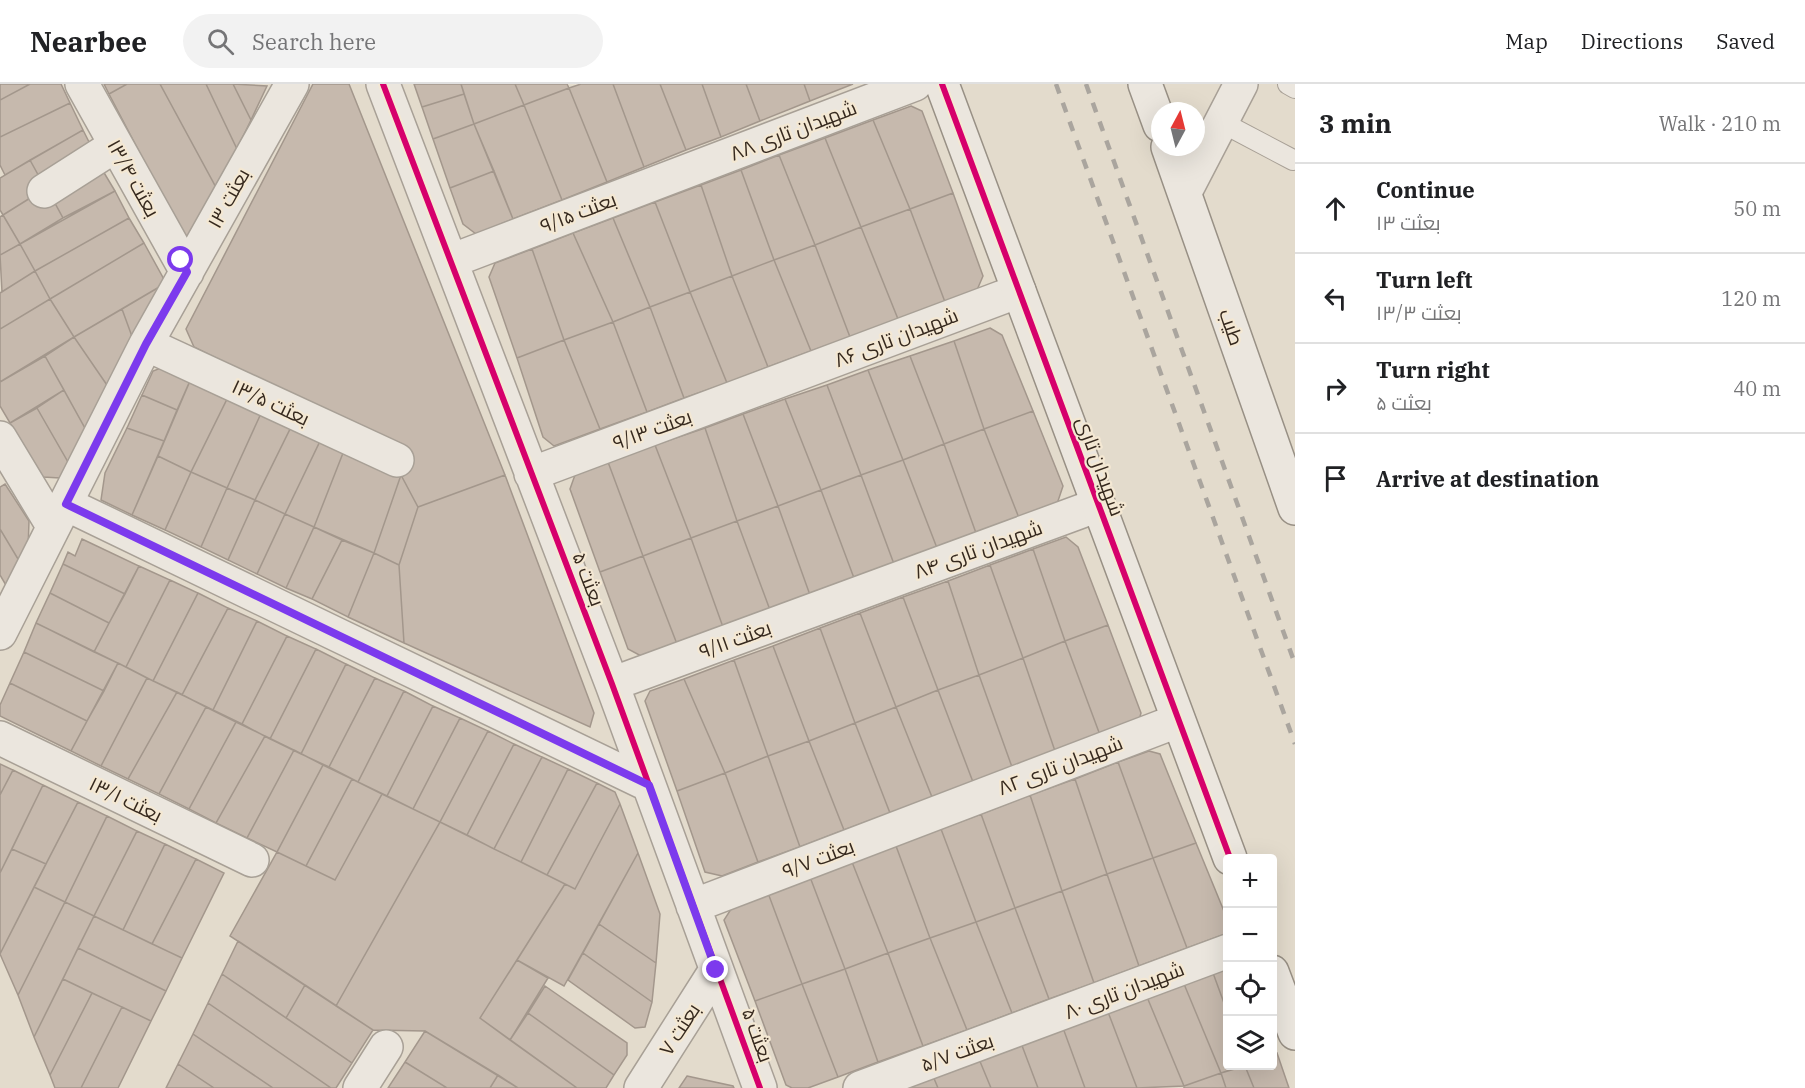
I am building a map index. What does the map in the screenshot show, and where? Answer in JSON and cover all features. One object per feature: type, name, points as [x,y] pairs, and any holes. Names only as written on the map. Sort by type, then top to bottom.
[{"type":"street","name":"بعثت ۱۳/۴","points":[[82,84],[187,272]]},
{"type":"street","name":"بعثت ۱۳","points":[[0,633],[146,344],[292,84]]},
{"type":"street","name":"بعثت ۵","points":[[383,84],[612,684],[760,1088]]},
{"type":"street","name":"شهیدان تاری ۸۸","points":[[705,163],[915,84]]},
{"type":"street","name":"شهیدان تاری","points":[[942,84],[1177,721],[1228,854]]},
{"type":"street","points":[[1145,84],[1152,102]]},
{"type":"street","points":[[1185,192],[1240,84]]},
{"type":"street","points":[[44,191],[116,145]]},
{"type":"street","name":"طیب","points":[[1171,156],[1295,508]]},
{"type":"street","name":"بعثت ۹/۱۵","points":[[451,261],[705,163]]},
{"type":"street","name":"شهیدان تاری ۸۶","points":[[773,384],[1018,291]]},
{"type":"street","name":"بعثت ۱۳/۵","points":[[146,344],[397,460]]},
{"type":"street","name":"بعثت ۹/۱۳","points":[[531,474],[773,384]]},
{"type":"street","points":[[0,438],[60,515],[649,785]]},
{"type":"street","name":"شهیدان تاری ۸۴","points":[[858,593],[1098,505]]},
{"type":"street","name":"بعثت ۹/۱۱","points":[[612,684],[858,593]]},
{"type":"street","name":"شهیدان تاری ۸۲","points":[[944,810],[1177,721]]},
{"type":"street","name":"بعثت ۱۳/۱","points":[[0,738],[252,860]]},
{"type":"street","name":"بعثت ۹/۷","points":[[693,906],[944,810]]},
{"type":"street","name":"شهیدان تاری ۸۰","points":[[1021,1029],[1223,953]]},
{"type":"street","name":"بعثت ۷","points":[[641,1088],[716,970]]},
{"type":"street","points":[[1277,985],[1295,1033]]},
{"type":"street","name":"بعثت ۵/۷","points":[[860,1088],[1021,1029]]},
{"type":"street","points":[[360,1088],[386,1047]]},
{"type":"lane","points":[[1288,84],[1295,88]]},
{"type":"lane","points":[[1221,122],[1293,160]]},
{"type":"building","points":[[0,84],[30,84],[0,100]]},
{"type":"building","points":[[30,84],[61,84],[70,103],[0,137],[0,100]]},
{"type":"building","points":[[104,84],[127,84],[109,94]]},
{"type":"building","points":[[127,84],[160,84],[218,191],[190,249],[109,94]]},
{"type":"building","points":[[160,84],[206,84],[237,149],[218,191]]},
{"type":"building","points":[[206,84],[233,84],[251,120],[237,149]]},
{"type":"building","points":[[233,84],[267,86],[251,120]]},
{"type":"building","points":[[313,84],[349,84],[505,475],[418,507],[401,475],[411,456],[194,347],[186,329]]},
{"type":"building","points":[[414,84],[461,84],[464,94],[422,107]]},
{"type":"building","points":[[461,84],[515,84],[524,105],[474,124]]},
{"type":"building","points":[[515,84],[567,84],[569,88],[524,105]]},
{"type":"building","points":[[581,84],[613,84],[644,167],[607,182],[569,88]]},
{"type":"building","points":[[613,84],[660,84],[686,150],[644,167]]},
{"type":"building","points":[[660,84],[702,84],[721,137],[686,150]]},
{"type":"building","points":[[702,84],[746,84],[760,121],[721,137]]},
{"type":"building","points":[[746,84],[804,84],[810,101],[760,121]]},
{"type":"building","points":[[804,84],[853,84],[810,101]]},
{"type":"building","points":[[569,88],[607,182],[562,200],[524,105]]},
{"type":"building","points":[[464,94],[474,124],[433,139],[422,107]]},
{"type":"building","points":[[70,103],[83,130],[5,175],[0,165],[0,137]]},
{"type":"building","points":[[524,105],[562,200],[513,219],[474,124]]},
{"type":"building","points":[[911,106],[922,111],[953,193],[910,209],[873,120]]},
{"type":"building","points":[[873,120],[910,209],[861,227],[825,138]]},
{"type":"building","points":[[474,124],[494,171],[450,188],[433,139]]},
{"type":"building","points":[[83,130],[93,150],[41,180],[30,160]]},
{"type":"building","points":[[825,138],[861,227],[815,245],[779,155]]},
{"type":"building","points":[[779,155],[815,245],[774,260],[741,170]]},
{"type":"building","points":[[30,160],[41,180],[35,195],[3,215],[0,210],[0,178]]},
{"type":"building","points":[[100,166],[115,191],[63,218],[50,194]]},
{"type":"building","points":[[741,170],[774,260],[732,276],[701,185]]},
{"type":"building","points":[[494,171],[513,219],[476,234],[463,224],[450,188]]},
{"type":"building","points":[[701,185],[732,276],[690,292],[655,202]]},
{"type":"building","points":[[115,191],[129,218],[35,271],[20,244]]},
{"type":"building","points":[[953,193],[983,276],[977,290],[945,302],[910,209]]},
{"type":"building","points":[[50,194],[63,218],[20,244],[3,215],[35,195]]},
{"type":"building","points":[[655,202],[690,292],[650,307],[613,218]]},
{"type":"building","points":[[910,209],[945,302],[898,319],[861,227]]},
{"type":"building","points":[[3,215],[20,244],[0,255],[0,217]]},
{"type":"building","points":[[129,218],[144,243],[50,299],[35,271]]},
{"type":"building","points":[[613,218],[650,307],[613,322],[573,233]]},
{"type":"building","points":[[861,227],[898,319],[850,337],[815,245]]},
{"type":"building","points":[[573,233],[613,322],[564,340],[532,249]]},
{"type":"building","points":[[144,243],[166,283],[74,337],[50,299]]},
{"type":"building","points":[[20,244],[35,271],[2,292],[0,255]]},
{"type":"building","points":[[815,245],[850,337],[811,351],[774,260]]},
{"type":"building","points":[[532,249],[564,340],[517,358],[489,277],[495,263]]},
{"type":"building","points":[[774,260],[811,351],[768,367],[732,276]]},
{"type":"building","points":[[35,271],[50,299],[0,329],[0,293]]},
{"type":"building","points":[[732,276],[768,367],[727,383],[690,292]]},
{"type":"building","points":[[166,283],[134,342],[122,309]]},
{"type":"building","points":[[690,292],[727,383],[684,398],[650,307]]},
{"type":"building","points":[[50,299],[74,337],[0,382],[0,329]]},
{"type":"building","points":[[650,307],[684,398],[647,412],[613,322]]},
{"type":"building","points":[[122,309],[134,342],[109,388],[74,337]]},
{"type":"building","points":[[613,322],[647,412],[600,429],[564,340]]},
{"type":"building","points":[[990,328],[1002,335],[1033,411],[984,429],[954,341]]},
{"type":"building","points":[[74,337],[109,388],[86,430],[45,356]]},
{"type":"building","points":[[564,340],[600,429],[554,446],[543,437],[517,358]]},
{"type":"building","points":[[954,341],[984,429],[944,444],[910,356]]},
{"type":"building","points":[[45,356],[64,390],[10,423],[0,406],[0,382]]},
{"type":"building","points":[[910,356],[944,444],[903,460],[868,370]]},
{"type":"building","points":[[171,364],[193,374],[177,410],[142,395],[153,371]]},
{"type":"building","points":[[868,370],[903,460],[861,475],[827,385]]},
{"type":"building","points":[[193,374],[230,393],[191,472],[158,456]]},
{"type":"building","points":[[827,385],[861,475],[821,490],[785,399]]},
{"type":"building","points":[[64,390],[86,430],[68,462],[37,408]]},
{"type":"building","points":[[230,393],[263,409],[227,488],[191,472]]},
{"type":"building","points":[[142,395],[177,410],[164,441],[127,428]]},
{"type":"building","points":[[785,399],[821,490],[778,506],[743,414]]},
{"type":"building","points":[[37,408],[68,462],[60,478],[43,477],[10,423]]},
{"type":"building","points":[[263,409],[293,423],[255,500],[227,488]]},
{"type":"building","points":[[1033,411],[1063,486],[1057,504],[1019,518],[984,429]]},
{"type":"building","points":[[743,414],[778,506],[737,521],[705,428]]},
{"type":"building","points":[[293,423],[322,437],[285,514],[255,500]]},
{"type":"building","points":[[127,428],[164,441],[132,515],[101,500],[105,473]]},
{"type":"building","points":[[705,428],[737,521],[691,538],[655,445]]},
{"type":"building","points":[[984,429],[1019,518],[976,533],[944,444]]},
{"type":"building","points":[[322,437],[345,448],[314,527],[285,514]]},
{"type":"building","points":[[944,444],[976,533],[937,548],[903,460]]},
{"type":"building","points":[[655,445],[691,538],[643,556],[608,462]]},
{"type":"building","points":[[345,448],[401,475],[374,553],[314,527]]},
{"type":"building","points":[[158,456],[191,472],[165,530],[132,515]]},
{"type":"building","points":[[903,460],[937,548],[894,564],[861,475]]},
{"type":"building","points":[[608,462],[643,556],[600,572],[570,489],[576,472]]},
{"type":"building","points":[[191,472],[227,488],[201,547],[165,530]]},
{"type":"building","points":[[401,475],[418,507],[399,565],[374,553]]},
{"type":"building","points":[[505,475],[594,713],[590,727],[404,643],[399,565],[418,507]]},
{"type":"building","points":[[861,475],[894,564],[854,578],[821,490]]},
{"type":"building","points":[[5,484],[29,521],[28,550],[21,564],[0,529],[0,487]]},
{"type":"building","points":[[227,488],[255,500],[228,560],[201,547]]},
{"type":"building","points":[[821,490],[854,578],[810,595],[778,506]]},
{"type":"building","points":[[255,500],[285,514],[257,574],[228,560]]},
{"type":"building","points":[[778,506],[810,595],[770,610],[737,521]]},
{"type":"building","points":[[285,514],[314,527],[286,588],[257,574]]},
{"type":"building","points":[[737,521],[770,610],[723,627],[691,538]]},
{"type":"building","points":[[314,527],[342,540],[312,599],[286,588]]},
{"type":"building","points":[[0,529],[21,564],[7,587],[0,575]]},
{"type":"building","points":[[1066,537],[1078,547],[1108,625],[1065,641],[1033,549]]},
{"type":"building","points":[[691,538],[723,627],[677,644],[643,556]]},
{"type":"building","points":[[82,539],[139,566],[125,594],[63,564],[68,552],[75,556]]},
{"type":"building","points":[[342,540],[374,553],[348,617],[312,599]]},
{"type":"building","points":[[1033,549],[1065,641],[1023,658],[990,565]]},
{"type":"building","points":[[374,553],[399,565],[404,643],[348,617]]},
{"type":"building","points":[[643,556],[677,644],[641,656],[628,649],[600,572]]},
{"type":"building","points":[[63,564],[125,594],[109,623],[50,593]]},
{"type":"building","points":[[990,565],[1023,658],[979,675],[948,581]]},
{"type":"building","points":[[139,566],[170,580],[126,667],[94,652]]},
{"type":"building","points":[[170,580],[198,593],[153,681],[126,667]]},
{"type":"building","points":[[948,581],[979,675],[938,690],[903,597]]},
{"type":"building","points":[[50,593],[109,623],[94,652],[36,623]]},
{"type":"building","points":[[198,593],[228,608],[182,695],[153,681]]},
{"type":"building","points":[[903,597],[938,690],[896,707],[860,613]]},
{"type":"building","points":[[228,608],[257,621],[213,710],[182,695]]},
{"type":"building","points":[[860,613],[896,707],[855,723],[820,628]]},
{"type":"building","points":[[257,621],[287,636],[242,724],[213,710]]},
{"type":"building","points":[[36,623],[118,663],[104,691],[24,652]]},
{"type":"building","points":[[1108,625],[1141,713],[1139,720],[1100,735],[1065,641]]},
{"type":"building","points":[[820,628],[855,723],[809,741],[773,646]]},
{"type":"building","points":[[287,636],[316,649],[270,739],[242,724]]},
{"type":"building","points":[[1065,641],[1100,735],[1055,751],[1023,658]]},
{"type":"building","points":[[773,646],[809,741],[768,756],[734,660]]},
{"type":"building","points":[[316,649],[346,664],[301,754],[270,739]]},
{"type":"building","points":[[24,652],[104,691],[87,721],[10,683]]},
{"type":"building","points":[[1023,658],[1055,751],[1012,767],[979,675]]},
{"type":"building","points":[[734,660],[768,756],[725,773],[684,679]]},
{"type":"building","points":[[118,663],[147,678],[101,766],[71,751]]},
{"type":"building","points":[[346,664],[375,678],[329,767],[301,754]]},
{"type":"building","points":[[979,675],[1012,767],[973,782],[938,690]]},
{"type":"building","points":[[147,678],[177,692],[128,779],[101,766]]},
{"type":"building","points":[[375,678],[404,691],[358,782],[329,767]]},
{"type":"building","points":[[684,679],[725,773],[677,791],[645,701],[650,691]]},
{"type":"building","points":[[10,683],[87,721],[71,751],[0,716],[0,705]]},
{"type":"building","points":[[938,690],[973,782],[932,797],[896,707]]},
{"type":"building","points":[[404,691],[433,706],[387,796],[358,782]]},
{"type":"building","points":[[177,692],[206,707],[159,794],[128,779]]},
{"type":"building","points":[[433,706],[460,718],[413,809],[387,796]]},
{"type":"building","points":[[206,707],[236,722],[189,809],[159,794]]},
{"type":"building","points":[[896,707],[932,797],[890,813],[855,723]]},
{"type":"building","points":[[460,718],[488,731],[440,822],[413,809]]},
{"type":"building","points":[[236,722],[265,736],[216,823],[189,809]]},
{"type":"building","points":[[855,723],[890,813],[844,830],[809,741]]},
{"type":"building","points":[[488,731],[514,744],[467,835],[440,822]]},
{"type":"building","points":[[265,736],[294,750],[247,838],[216,823]]},
{"type":"building","points":[[809,741],[844,830],[800,847],[768,756]]},
{"type":"building","points":[[514,744],[542,757],[494,849],[467,835]]},
{"type":"building","points":[[294,750],[323,765],[277,852],[247,838]]},
{"type":"building","points":[[1149,751],[1160,754],[1196,843],[1153,858],[1118,762]]},
{"type":"building","points":[[768,756],[800,847],[758,862],[725,773]]},
{"type":"building","points":[[542,757],[568,769],[521,862],[494,849]]},
{"type":"building","points":[[1118,762],[1153,858],[1107,874],[1075,779]]},
{"type":"building","points":[[0,764],[13,770],[0,795]]},
{"type":"building","points":[[323,765],[352,779],[306,866],[277,852]]},
{"type":"building","points":[[568,769],[597,783],[547,875],[521,862]]},
{"type":"building","points":[[13,770],[43,785],[0,873],[0,795]]},
{"type":"building","points":[[725,773],[758,862],[722,876],[705,872],[677,791]]},
{"type":"building","points":[[352,779],[382,794],[335,880],[306,866]]},
{"type":"building","points":[[1075,779],[1107,874],[1062,891],[1030,795]]},
{"type":"building","points":[[597,783],[615,792],[620,804],[575,889],[547,875]]},
{"type":"building","points":[[43,785],[78,802],[46,864],[12,849]]},
{"type":"building","points":[[382,794],[440,822],[336,1006],[230,936],[277,852],[335,880]]},
{"type":"building","points":[[1030,795],[1062,891],[1015,908],[981,814]]},
{"type":"building","points":[[78,802],[107,816],[65,902],[34,887]]},
{"type":"building","points":[[620,804],[638,853],[564,986],[517,960],[565,884],[575,889]]},
{"type":"building","points":[[981,814],[1015,908],[976,922],[941,829]]},
{"type":"building","points":[[107,816],[137,831],[94,916],[65,902]]},
{"type":"building","points":[[440,822],[565,884],[480,1018],[577,1088],[518,1088],[425,1031],[373,1030],[336,1006]]},
{"type":"building","points":[[941,829],[976,922],[930,938],[896,846]]},
{"type":"building","points":[[137,831],[165,844],[123,930],[94,916]]},
{"type":"building","points":[[1196,843],[1223,909],[1223,935],[1187,948],[1153,858]]},
{"type":"building","points":[[165,844],[196,859],[152,944],[123,930]]},
{"type":"building","points":[[896,846],[930,938],[888,953],[852,862]]},
{"type":"building","points":[[12,849],[46,864],[0,954],[0,873]]},
{"type":"building","points":[[638,853],[660,914],[656,963],[599,924]]},
{"type":"building","points":[[1153,858],[1187,948],[1139,966],[1107,874]]},
{"type":"building","points":[[196,859],[224,873],[182,958],[152,944]]},
{"type":"building","points":[[852,862],[888,953],[845,969],[810,877]]},
{"type":"building","points":[[1107,874],[1139,966],[1094,983],[1062,891]]},
{"type":"building","points":[[810,877],[845,969],[802,984],[768,893]]},
{"type":"building","points":[[34,887],[65,902],[18,995],[0,954]]},
{"type":"building","points":[[1062,891],[1094,983],[1049,999],[1015,908]]},
{"type":"building","points":[[768,893],[802,984],[755,1001],[724,920],[733,906]]},
{"type":"building","points":[[65,902],[94,916],[34,1037],[18,995]]},
{"type":"building","points":[[1015,908],[1049,999],[1012,1013],[976,922]]},
{"type":"building","points":[[94,916],[182,958],[166,991],[78,948]]},
{"type":"building","points":[[976,922],[1012,1013],[967,1030],[930,938]]},
{"type":"building","points":[[599,924],[656,963],[652,1002],[583,953]]},
{"type":"building","points":[[930,938],[967,1030],[923,1046],[888,953]]},
{"type":"building","points":[[238,941],[305,985],[286,1018],[222,974]]},
{"type":"building","points":[[78,948],[166,991],[151,1021],[63,979]]},
{"type":"building","points":[[583,953],[652,1002],[645,1027],[635,1028],[568,980]]},
{"type":"building","points":[[888,953],[923,1046],[878,1062],[845,969]]},
{"type":"building","points":[[517,960],[548,978],[510,1040],[480,1018]]},
{"type":"building","points":[[845,969],[878,1062],[838,1077],[802,984]]},
{"type":"building","points":[[1223,970],[1223,1000],[1213,973]]},
{"type":"building","points":[[1213,973],[1223,1000],[1223,1070],[1230,1070],[1221,1073],[1184,984]]},
{"type":"building","points":[[222,974],[352,1063],[336,1088],[331,1088],[208,1003]]},
{"type":"building","points":[[63,979],[92,993],[50,1075],[34,1037]]},
{"type":"building","points":[[802,984],[838,1077],[808,1088],[792,1088],[786,1085],[755,1001]]},
{"type":"building","points":[[1184,984],[1221,1073],[1184,1086],[1147,997]]},
{"type":"building","points":[[305,985],[373,1030],[352,1063],[286,1018]]},
{"type":"building","points":[[545,986],[627,1043],[627,1055],[614,1075],[528,1013]]},
{"type":"building","points":[[92,993],[122,1007],[81,1088],[55,1088],[50,1075]]},
{"type":"building","points":[[1147,997],[1184,1086],[1137,1088],[1108,1012]]},
{"type":"building","points":[[208,1003],[331,1088],[273,1088],[193,1034]]},
{"type":"building","points":[[122,1007],[151,1021],[118,1088],[81,1088]]},
{"type":"building","points":[[1108,1012],[1137,1088],[1085,1088],[1063,1028]]},
{"type":"building","points":[[528,1013],[614,1075],[606,1088],[577,1088],[510,1040]]},
{"type":"building","points":[[1063,1028],[1085,1088],[1038,1088],[1021,1043]]},
{"type":"building","points":[[425,1031],[498,1075],[490,1088],[447,1088],[405,1062]]},
{"type":"building","points":[[193,1034],[273,1088],[214,1088],[178,1064]]},
{"type":"building","points":[[1021,1043],[1038,1088],[991,1088],[979,1059]]},
{"type":"building","points":[[1277,1053],[1289,1088],[1254,1088],[1247,1070],[1277,1070]]},
{"type":"building","points":[[979,1059],[991,1088],[938,1088],[933,1076]]},
{"type":"building","points":[[405,1062],[447,1088],[388,1088]]},
{"type":"building","points":[[178,1064],[214,1088],[166,1088]]},
{"type":"building","points":[[1247,1070],[1254,1088],[1226,1088],[1221,1073]]},
{"type":"building","points":[[1221,1073],[1226,1088],[1184,1088],[1184,1086]]},
{"type":"building","points":[[498,1075],[518,1088],[490,1088]]},
{"type":"building","points":[[687,1076],[733,1086],[734,1088],[679,1088]]},
{"type":"building","points":[[933,1076],[938,1088],[898,1088]]},
{"type":"railway","points":[[1056,84],[1295,744]]},
{"type":"railway","points":[[1086,84],[1295,664]]},
{"type":"cycle path","points":[[383,84],[612,684],[760,1088]]},
{"type":"cycle path","points":[[942,84],[1229,854]]},
{"type":"route","points":[[181,260],[187,272],[146,344],[66,504],[649,785],[716,970]]}]
